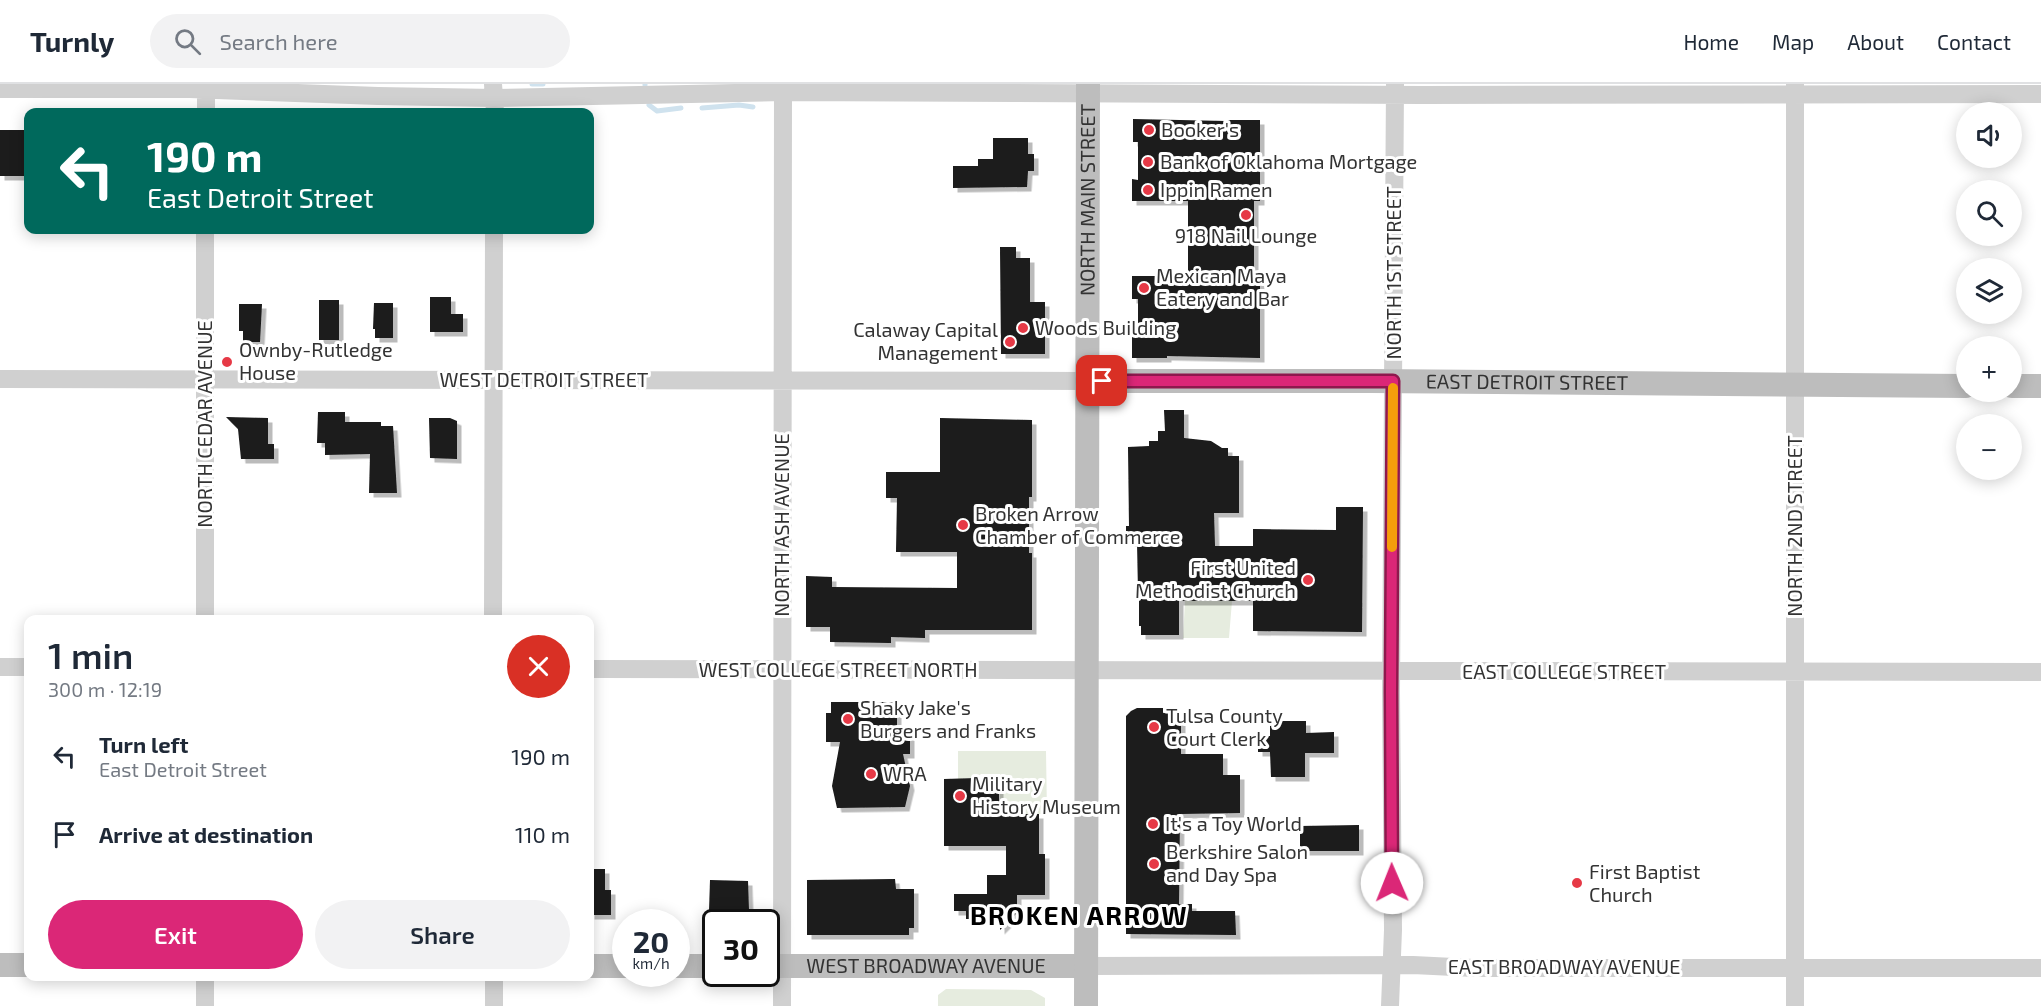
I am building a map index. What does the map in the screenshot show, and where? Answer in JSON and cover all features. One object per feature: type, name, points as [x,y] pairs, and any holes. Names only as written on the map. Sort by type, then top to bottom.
[{"type":"street","points":[[206,87],[206,108]]},
{"type":"street","points":[[0,89],[206,87],[378,96],[783,88],[1795,89],[2041,94]]},
{"type":"street","name":"NORTH ASH AVENUE","points":[[776,909],[783,669],[783,88]]},
{"type":"street","name":"NORTH MAIN STREET","points":[[1086,1006],[1088,89]]},
{"type":"street","name":"NORTH 1ST STREET","points":[[1390,1006],[1395,89]]},
{"type":"street","name":"NORTH 2ND STREET","points":[[1795,89],[1795,1006]]},
{"type":"street","name":"NORTH CEDAR AVENUE","points":[[205,234],[205,615]]},
{"type":"street","points":[[493,615],[494,234]]},
{"type":"street","name":"WEST DETROIT STREET","points":[[0,379],[1087,381]]},
{"type":"street","name":"EAST DETROIT STREET","points":[[1087,381],[1956,386]]},
{"type":"street","points":[[2022,386],[2041,386]]},
{"type":"street","points":[[0,667],[24,667]]},
{"type":"street","name":"WEST COLLEGE STREET NORTH","points":[[594,669],[1087,671]]},
{"type":"street","name":"EAST COLLEGE STREET","points":[[1087,671],[2041,672]]},
{"type":"street","points":[[0,965],[24,965]]},
{"type":"street","points":[[594,966],[612,966]]},
{"type":"street","name":"WEST BROADWAY AVENUE","points":[[780,966],[1086,966]]},
{"type":"street","name":"EAST BROADWAY AVENUE","points":[[1086,966],[2041,968]]},
{"type":"street","points":[[205,981],[205,1006]]},
{"type":"street","points":[[494,981],[494,1006]]},
{"type":"street","name":"NORTH ASH AVENUE","points":[[778,987],[782,1006]]},
{"type":"shaded area","points":[[1185,601],[1232,601],[1229,638],[1183,638]]},
{"type":"shaded area","points":[[958,751],[1046,751],[1047,814],[1000,814],[1000,774],[981,774],[976,778],[958,779]]},
{"type":"shaded area","points":[[946,989],[1031,990],[1045,998],[1045,1006],[938,1006],[938,995]]},
{"type":"building","points":[[1133,119],[1260,120],[1260,201],[1254,201],[1254,277],[1260,277],[1260,358],[1167,356],[1167,358],[1132,358],[1132,336],[1138,336],[1138,299],[1132,299],[1132,276],[1188,276],[1188,201],[1132,201],[1132,179],[1138,180],[1138,142],[1133,142]]},
{"type":"building","points":[[0,130],[24,130],[24,176],[0,176]]},
{"type":"building","points":[[993,138],[1028,138],[1028,154],[1034,154],[1034,171],[1028,171],[1027,187],[953,188],[953,166],[978,166],[978,159],[993,159]]},
{"type":"building","name":"Woods Building","points":[[1000,247],[1016,247],[1016,258],[1030,258],[1030,302],[1045,302],[1045,354],[1001,354]]},
{"type":"building","points":[[430,297],[451,297],[451,314],[463,314],[463,332],[430,332]]},
{"type":"building","points":[[319,300],[339,300],[339,340],[319,340]]},
{"type":"building","points":[[374,303],[393,303],[393,338],[375,338]]},
{"type":"building","points":[[239,304],[262,304],[260,342],[243,342],[243,331],[239,331]]},
{"type":"building","points":[[1164,410],[1184,410],[1184,438],[1211,441],[1222,448],[1228,448],[1228,456],[1239,456],[1239,513],[1214,513],[1215,546],[1253,546],[1253,529],[1336,530],[1336,507],[1363,507],[1362,632],[1253,631],[1253,601],[1179,601],[1179,635],[1141,635],[1137,542],[1126,542],[1126,526],[1129,526],[1128,447],[1149,446],[1149,441],[1158,441],[1158,431],[1165,431]]},
{"type":"building","points":[[318,412],[345,412],[345,422],[381,422],[381,426],[393,426],[397,493],[369,493],[370,454],[325,455],[325,443],[317,443]]},
{"type":"building","points":[[226,417],[268,418],[268,444],[274,444],[274,459],[241,459],[238,429]]},
{"type":"building","points":[[429,418],[450,418],[457,421],[457,459],[430,458]]},
{"type":"building","name":"Broken Arrow Chamber of Commerce","points":[[940,418],[1032,420],[1029,553],[1032,553],[1032,630],[925,630],[925,638],[891,637],[891,643],[830,642],[830,627],[806,627],[806,576],[832,577],[832,587],[957,588],[957,552],[896,552],[897,498],[886,498],[886,472],[940,472]]},
{"type":"building","points":[[831,702],[897,702],[897,726],[910,726],[910,754],[903,754],[910,786],[905,807],[837,808],[832,786],[840,742],[826,742],[826,713],[831,713]]},
{"type":"building","points":[[1137,708],[1163,708],[1163,713],[1181,713],[1181,754],[1223,754],[1223,775],[1240,775],[1240,813],[1180,814],[1179,904],[1192,904],[1192,911],[1235,911],[1236,935],[1126,934],[1126,716]]},
{"type":"building","points":[[1270,721],[1306,721],[1306,733],[1334,732],[1334,753],[1305,753],[1305,777],[1271,777],[1270,752],[1258,752],[1258,736],[1270,736]]},
{"type":"building","points":[[976,778],[976,784],[999,783],[999,814],[1039,814],[1039,854],[1045,854],[1045,895],[1017,895],[1017,913],[1000,930],[1000,919],[966,919],[966,911],[954,911],[954,894],[987,894],[987,875],[1006,875],[1006,846],[944,846],[944,779]]},
{"type":"building","points":[[1359,825],[1359,851],[1300,851],[1300,826]]},
{"type":"building","points":[[594,869],[605,869],[605,890],[611,890],[611,915],[594,915]]},
{"type":"building","points":[[895,879],[896,889],[914,889],[914,928],[909,928],[909,935],[807,935],[807,880]]},
{"type":"building","points":[[710,880],[748,881],[749,909],[709,909]]},
{"type":"waterway","points":[[532,84],[543,84]]},
{"type":"waterway","points":[[649,105],[657,111],[681,108]]},
{"type":"waterway","points":[[702,108],[739,105],[753,107]]},
{"type":"slow traffic","points":[[1392,547],[1393,388]]},
{"type":"place","name":"Booker's","points":[[1149,130]]},
{"type":"place","name":"Bank of Oklahoma Mortgage","points":[[1148,162]]},
{"type":"place","name":"Ippin Ramen","points":[[1148,190]]},
{"type":"place","name":"918 Nail Lounge","points":[[1246,215]]},
{"type":"place","name":"Mexican Maya Eatery and Bar","points":[[1144,288]]},
{"type":"place","name":"Woods Building","points":[[1023,328]]},
{"type":"place","name":"Calaway Capital Management","points":[[1010,342]]},
{"type":"place","name":"Ownby-Rutledge House","points":[[227,362]]},
{"type":"place","name":"Broken Arrow Chamber of Commerce","points":[[963,525]]},
{"type":"place","name":"First United Methodist Church","points":[[1308,580]]},
{"type":"place","name":"Shaky Jake's Burgers and Franks","points":[[848,719]]},
{"type":"place","name":"Tulsa County Court Clerk","points":[[1154,727]]},
{"type":"place","name":"WRA","points":[[871,774]]},
{"type":"place","name":"Military History Museum","points":[[960,796]]},
{"type":"place","name":"It's a Toy World","points":[[1153,824]]},
{"type":"place","name":"Berkshire Salon and Day Spa","points":[[1154,864]]},
{"type":"place","name":"First Baptist Church","points":[[1577,883]]},
{"type":"district","name":"BROKEN ARROW","points":[[1079,916]]},
{"type":"route","points":[[1102,381],[1393,381],[1392,883]]}]
